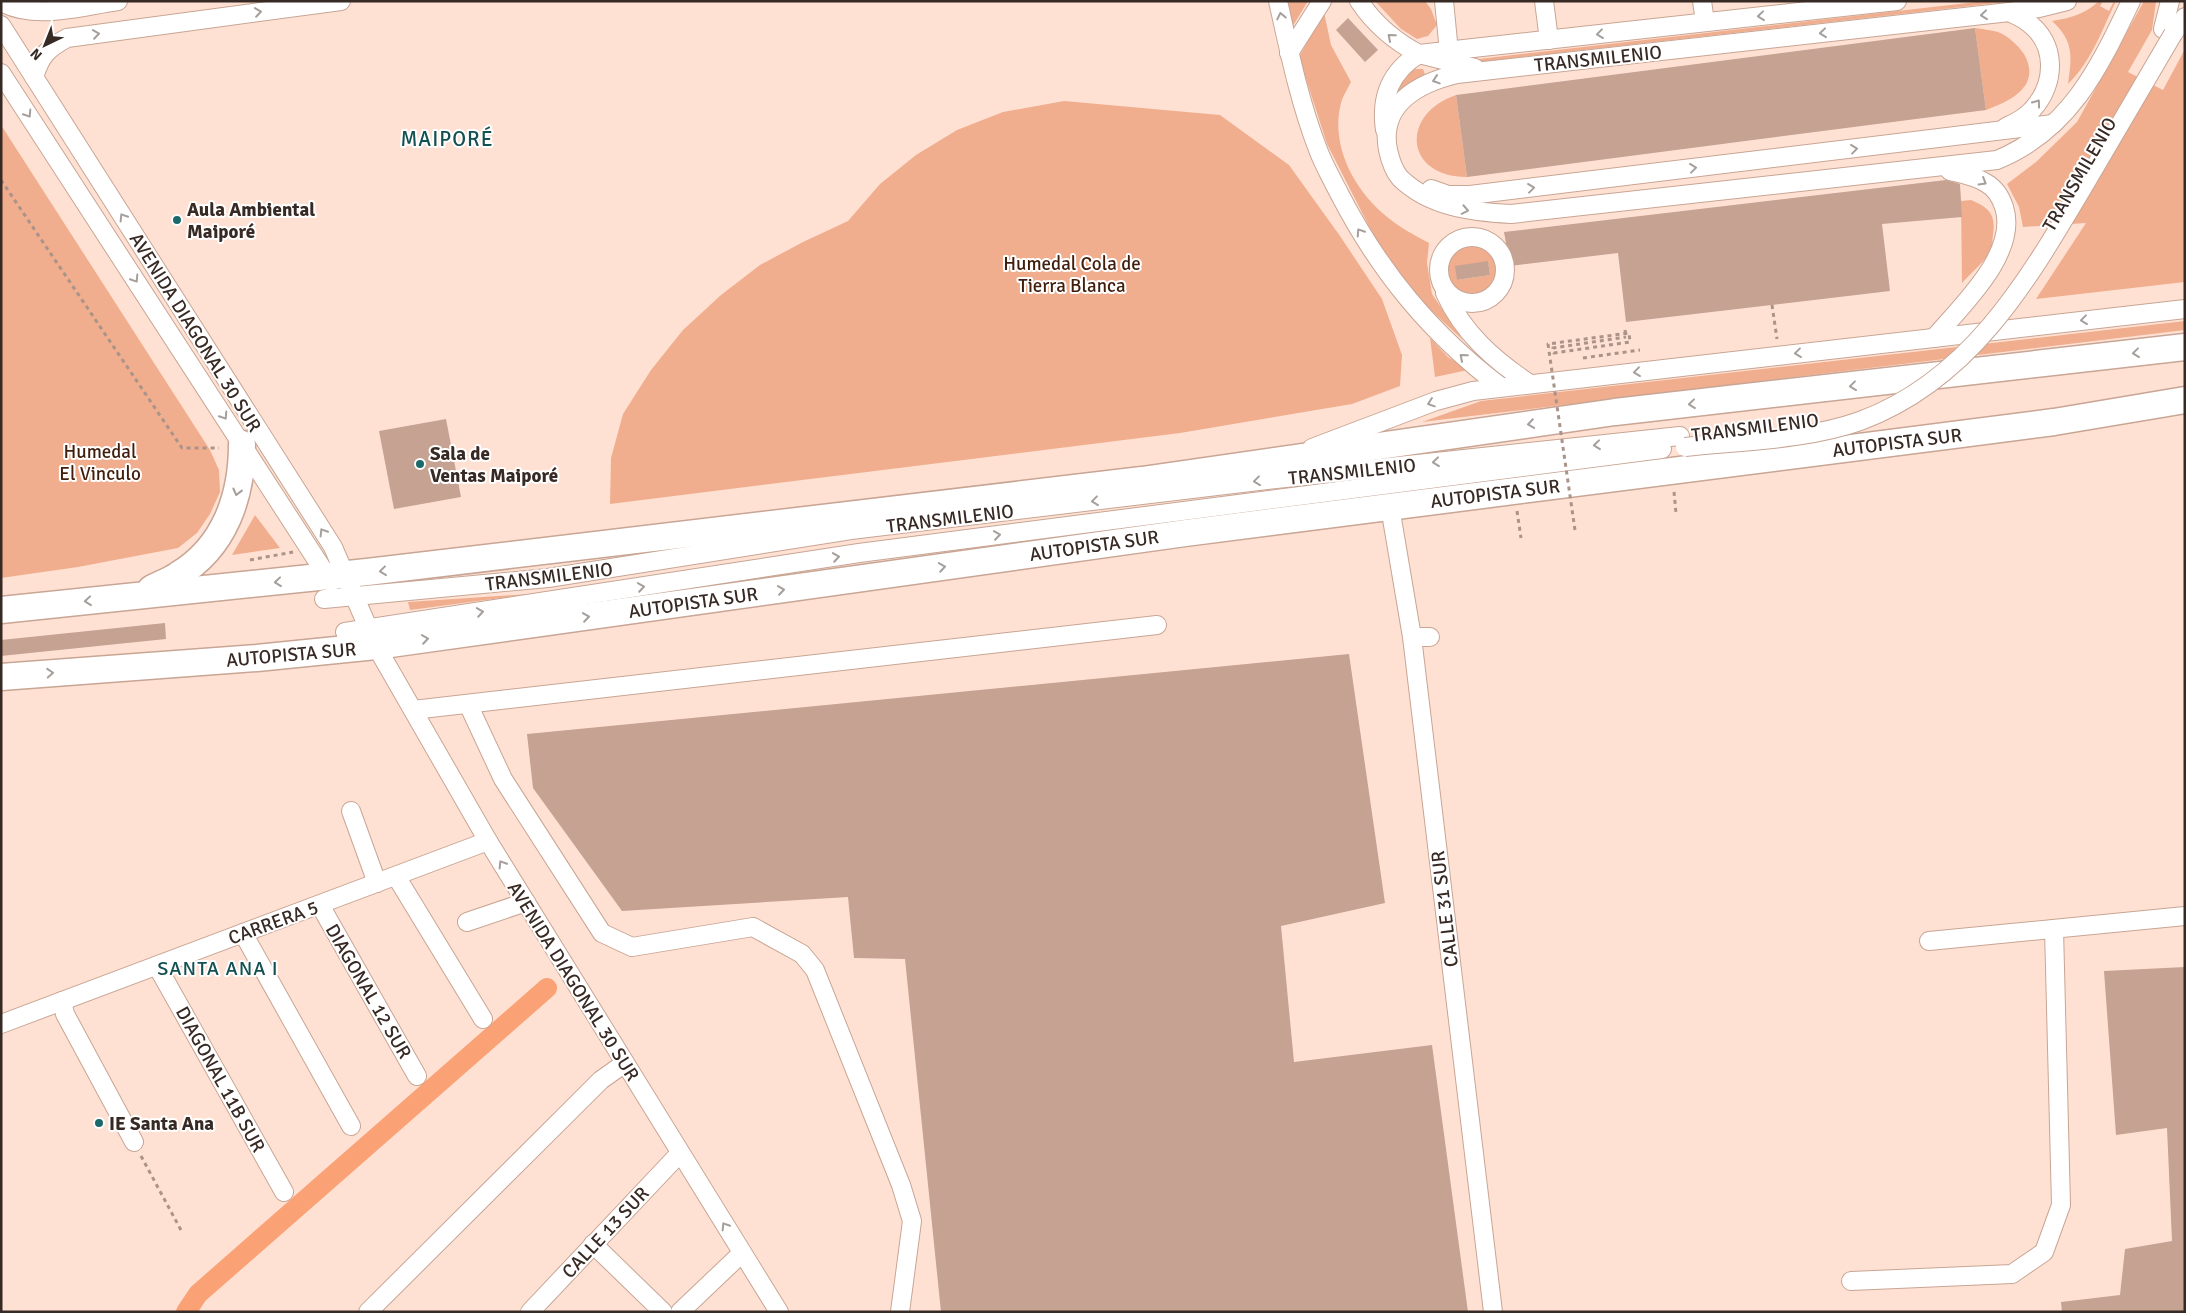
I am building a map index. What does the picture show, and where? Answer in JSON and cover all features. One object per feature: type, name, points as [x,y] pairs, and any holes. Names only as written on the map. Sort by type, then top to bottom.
[{"type":"highway","points":[[1,610],[136,596],[338,589],[1142,480],[1615,412],[2185,347]]},
{"type":"highway","name":"AUTOPISTA SUR","points":[[1,676],[257,658],[370,635],[902,574],[1091,545],[2054,422],[2185,400]]},
{"type":"highway","points":[[136,596],[179,575],[199,559],[216,540],[229,518],[238,495],[242,470],[232,446]]},
{"type":"street","points":[[1,2],[23,10],[39,12],[118,1]]},
{"type":"street","points":[[34,77],[46,51],[67,38],[341,1]]},
{"type":"street","points":[[1278,1],[1289,53],[1305,114],[1317,150],[1355,225],[1393,282],[1444,340],[1501,387]]},
{"type":"street","points":[[1289,53],[1322,1]]},
{"type":"street","name":"TRANSMILENIO","points":[[1360,1],[1398,43],[1419,54],[1484,71]]},
{"type":"street","points":[[1444,1],[1449,52]]},
{"type":"street","name":"TRANSMILENIO","points":[[1544,1],[1549,40]]},
{"type":"street","points":[[1702,1],[1704,22]]},
{"type":"street","name":"TRANSMILENIO","points":[[1896,1],[1419,54],[1400,68],[1392,78],[1388,90],[1383,114],[1386,138],[1393,166],[1400,177],[1440,202],[1454,208],[1482,213],[1511,214],[1997,160],[2028,145],[2071,106],[2093,77],[2131,1]]},
{"type":"street","name":"TRANSMILENIO","points":[[2053,124],[1470,195],[1448,194],[1429,189],[1417,181],[1406,171],[1386,138],[1390,120],[1400,103],[1415,88],[1433,80],[1484,71],[2009,12],[2039,8],[2067,1]]},
{"type":"street","name":"TRANSMILENIO","points":[[2168,32],[2170,1]]},
{"type":"street","name":"TRANSMILENIO","points":[[1999,131],[2031,111],[2042,96],[2049,80],[2051,64],[2045,43],[2035,30],[2027,21],[2009,12]]},
{"type":"street","name":"TRANSMILENIO","points":[[338,589],[548,578],[851,530],[1267,480],[1682,441],[1803,434],[1858,421],[1894,406],[1950,368],[1996,321],[2035,268],[2168,32],[2185,17]]},
{"type":"street","name":"AVENIDA DIAGONAL 30 SUR","points":[[1,25],[333,547],[338,589]]},
{"type":"street","name":"AVENIDA DIAGONAL 30 SUR","points":[[1,73],[232,446],[370,635],[488,841],[779,1312]]},
{"type":"street","name":"TRANSMILENIO","points":[[1934,338],[1980,284],[1996,260],[2005,240],[2007,224],[2002,202],[1988,184],[1974,177],[1937,168]]},
{"type":"street","points":[[1442,285],[1450,304],[1467,330],[1493,358],[1530,384]]},
{"type":"street","points":[[1281,460],[1436,401],[1473,391],[2185,309]]},
{"type":"street","name":"TRANSMILENIO","points":[[345,632],[370,635],[869,552],[1682,441]]},
{"type":"street","name":"CALLE 31 SUR","points":[[1390,507],[1412,637],[1493,1312]]},
{"type":"street","points":[[413,710],[1157,625]]},
{"type":"street","points":[[1412,637],[1430,637]]},
{"type":"street","points":[[468,704],[503,778],[602,933],[632,947],[753,927],[802,954],[816,970],[888,1157],[901,1185],[912,1221],[900,1312]]},
{"type":"street","points":[[352,811],[377,883]]},
{"type":"street","name":"CARRERA 5","points":[[1,1024],[488,841]]},
{"type":"street","points":[[396,876],[483,1018]]},
{"type":"street","points":[[467,922],[526,902]]},
{"type":"street","name":"DIAGONAL 12 SUR","points":[[320,905],[417,1076]]},
{"type":"street","points":[[1929,941],[2185,916]]},
{"type":"street","points":[[1851,1281],[2012,1274],[2044,1252],[2062,1205],[2054,929]]},
{"type":"street","points":[[243,934],[350,1126]]},
{"type":"street","name":"DIAGONAL 11B SUR","points":[[157,966],[284,1192]]},
{"type":"street","points":[[62,1001],[65,1014],[134,1142]]},
{"type":"street","points":[[368,1312],[601,1080],[625,1063]]},
{"type":"street","name":"CALLE 13 SUR","points":[[535,1310],[593,1244],[680,1153]]},
{"type":"street","points":[[593,1244],[663,1312]]},
{"type":"street","points":[[680,1312],[742,1253]]},
{"type":"path","points":[[1,180],[182,448],[210,450],[232,446]]},
{"type":"path","points":[[1772,305],[1777,340]]},
{"type":"path","points":[[1575,530],[1548,344],[1629,333],[1630,342],[1554,353],[1553,348],[1626,337],[1625,330]]},
{"type":"path","points":[[1578,359],[1640,350]]},
{"type":"path","points":[[1551,363],[1560,362]]},
{"type":"path","points":[[216,440],[232,446]]},
{"type":"path","points":[[1674,492],[1676,513]]},
{"type":"path","points":[[1517,511],[1521,538]]},
{"type":"path","points":[[134,1142],[182,1232]]},
{"type":"green space","points":[[1285,1],[1308,1],[1291,29]]},
{"type":"green space","points":[[1375,1],[1425,1],[1431,9],[1437,25],[1428,36],[1417,39],[1401,29]]},
{"type":"green space","points":[[1985,1],[2014,1],[1470,63],[1470,60]]},
{"type":"green space","points":[[2099,1],[2103,1],[2100,6],[2109,11],[2114,1],[2116,1],[2090,56],[2068,84],[2070,50],[2064,35],[2052,21],[2077,15]]},
{"type":"green space","points":[[2144,1],[2156,2],[2152,30],[2128,72],[2163,90],[2185,49],[2185,282],[2036,299],[2086,223],[2023,227],[2019,207],[2007,184],[2036,162],[2077,122]]},
{"type":"green space","points":[[1324,12],[1331,45],[1351,82],[1342,100],[1338,119],[1339,135],[1347,166],[1374,205],[1396,224],[1429,243],[1427,263],[1432,294],[1463,340],[1412,293],[1376,240],[1327,144],[1299,57]]},
{"type":"green space","points":[[1975,28],[1998,32],[2009,38],[2022,51],[2029,65],[2029,75],[2021,91],[2005,102],[1986,110]]},
{"type":"green space","points":[[1416,69],[1423,69],[1425,74],[1404,89],[1394,101],[1404,78]]},
{"type":"green space","points":[[1456,95],[1467,177],[1446,174],[1431,167],[1421,156],[1417,143],[1418,129],[1425,116],[1438,104]]},
{"type":"green space","name":"Humedal Cola de Tierra Blanca","points":[[1064,101],[1220,115],[1289,165],[1382,299],[1402,355],[1400,386],[1352,404],[1180,433],[610,504],[611,458],[623,414],[651,370],[683,330],[721,295],[760,265],[848,221],[880,184],[916,155],[957,130],[1003,112]]},
{"type":"green space","name":"Humedal El Vinculo","points":[[1,125],[210,450],[219,470],[220,492],[210,514],[197,533],[178,548],[78,567],[1,578]]},
{"type":"green space","points":[[1971,200],[1987,209],[1994,222],[1994,228],[1989,255],[1962,283],[1961,201]]},
{"type":"green space","points":[[1472,245],[1485,251],[1494,260],[1496,266],[1495,279],[1480,294],[1469,295],[1458,290],[1451,281],[1447,270],[1448,259],[1456,250]],"holes":[[[1488,262],[1490,275],[1457,280]]]},
{"type":"green space","points":[[2185,321],[2185,330],[1422,422],[1481,401]]},
{"type":"green space","points":[[1430,338],[1448,357],[1468,370],[1435,377]]},
{"type":"green space","points":[[255,515],[280,548],[232,555]]},
{"type":"green space","points":[[530,594],[410,610],[408,602]]},
{"type":"building","points":[[1348,18],[1378,50],[1365,62],[1336,30]]},
{"type":"building","points":[[1975,28],[1986,110],[1467,177],[1456,95]]},
{"type":"building","points":[[1946,180],[1960,184],[1962,217],[1882,224],[1890,291],[1626,322],[1618,253],[1510,266],[1504,232]]},
{"type":"building","points":[[1488,261],[1490,275],[1457,280],[1455,266]]},
{"type":"building","name":"Sala de Ventas Maiporé","points":[[446,419],[461,497],[394,509],[379,431]]},
{"type":"building","points":[[165,623],[166,639],[1,656],[1,640]]},
{"type":"building","points":[[1349,654],[1385,903],[1281,926],[1294,1062],[1432,1045],[1468,1312],[941,1312],[905,959],[854,958],[848,897],[622,911],[533,788],[527,734]]},
{"type":"building","points":[[2185,967],[2185,1312],[2062,1312],[2061,1302],[2120,1295],[2125,1249],[2172,1241],[2167,1128],[2116,1135],[2104,971]]},
{"type":"waterway","points":[[186,1312],[198,1294],[547,988]]},
{"type":"place","name":"Aula Ambiental Maiporé","points":[[177,220]]},
{"type":"place","name":"Sala de Ventas Maiporé","points":[[420,464]]},
{"type":"place","name":"IE Santa Ana","points":[[99,1123]]},
{"type":"district","name":"MAIPORÉ","points":[[447,139]]},
{"type":"district","name":"SANTA ANA I","points":[[218,968]]}]
